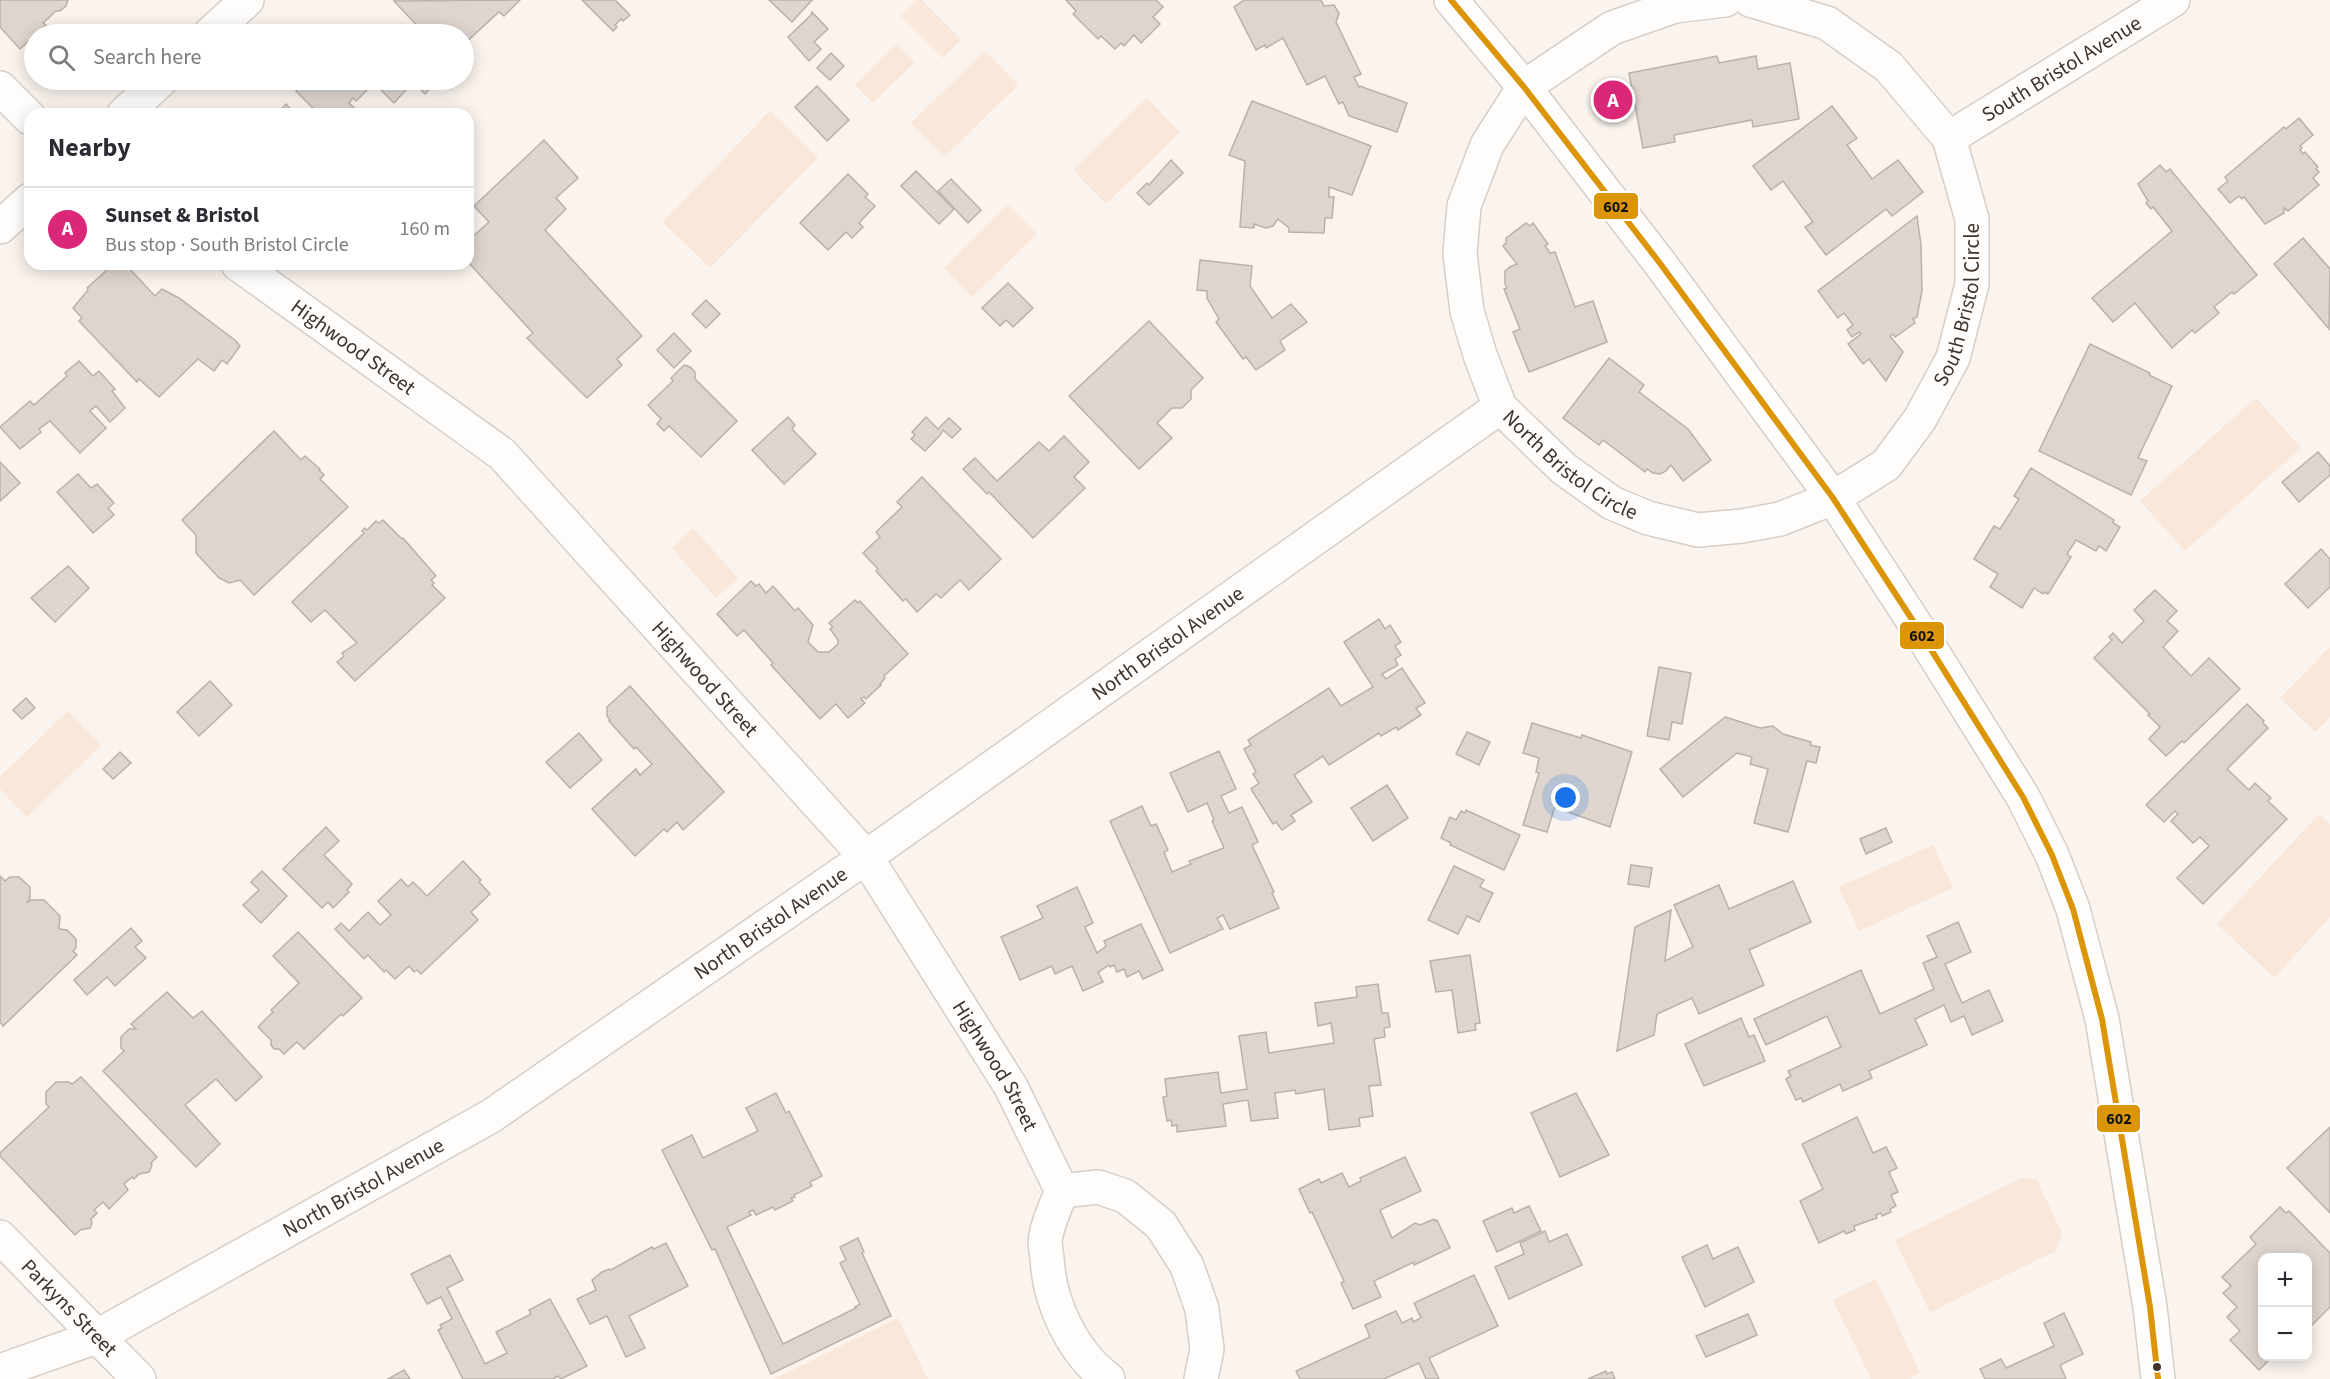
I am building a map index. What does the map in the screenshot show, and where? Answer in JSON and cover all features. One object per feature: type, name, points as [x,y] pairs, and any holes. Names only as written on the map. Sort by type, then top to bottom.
[{"type":"street","points":[[221,24],[247,0]]},
{"type":"street","points":[[1451,0],[1524,87],[1659,262],[1833,498],[2023,797],[2052,855],[2073,909],[2102,1018],[2150,1307],[2158,1379]]},
{"type":"street","points":[[1524,87],[1612,28],[1675,6],[1725,0]]},
{"type":"street","name":"South Bristol Circle","points":[[1750,0],[1827,23],[1889,67],[1949,138],[1972,219],[1972,284],[1953,358],[1920,419],[1886,465],[1833,498]]},
{"type":"street","name":"South Bristol Avenue","points":[[1949,138],[2174,0]]},
{"type":"street","name":"North Bristol Circle","points":[[1524,87],[1487,145],[1464,206],[1460,254],[1467,311],[1480,355],[1500,407],[1564,469],[1612,503],[1648,518],[1698,530],[1742,526],[1780,519],[1833,498]]},
{"type":"street","points":[[0,88],[24,112]]},
{"type":"street","points":[[131,108],[150,90]]},
{"type":"street","points":[[0,227],[24,205]]},
{"type":"street","name":"Highwood Street","points":[[245,270],[502,454],[866,857],[1011,1087],[1062,1191]]},
{"type":"street","name":"North Bristol Avenue","points":[[0,1371],[96,1337],[490,1116],[866,857],[1500,407]]},
{"type":"street","points":[[1108,1379],[1100,1373],[1076,1344],[1057,1310],[1048,1276],[1045,1236],[1062,1191],[1098,1187],[1125,1196],[1161,1225],[1187,1266],[1202,1309],[1207,1349],[1201,1379]]},
{"type":"street","name":"Parkyns Street","points":[[0,1237],[139,1379]]},
{"type":"shaded area","points":[[917,0],[922,0],[961,40],[943,58],[901,16]]},
{"type":"shaded area","points":[[897,44],[915,62],[873,103],[855,85]]},
{"type":"shaded area","points":[[985,51],[1018,85],[944,157],[911,123]]},
{"type":"shaded area","points":[[1147,98],[1180,132],[1106,204],[1073,170]]},
{"type":"shaded area","points":[[770,111],[818,158],[710,268],[663,222]]},
{"type":"shaded area","points":[[1008,205],[1037,234],[972,297],[944,268]]},
{"type":"shaded area","points":[[2256,398],[2301,448],[2185,551],[2140,501]]},
{"type":"shaded area","points":[[693,528],[738,578],[716,598],[672,548]]},
{"type":"shaded area","points":[[2330,647],[2330,717],[2315,732],[2280,698]]},
{"type":"shaded area","points":[[68,711],[101,745],[27,817],[0,789],[0,777]]},
{"type":"shaded area","points":[[2319,814],[2330,824],[2330,917],[2274,978],[2217,924]]},
{"type":"shaded area","points":[[1933,845],[1953,888],[1859,931],[1839,887]]},
{"type":"shaded area","points":[[2024,1177],[2037,1180],[2062,1233],[2056,1251],[1930,1312],[1895,1240]]},
{"type":"shaded area","points":[[1876,1279],[1920,1373],[1907,1379],[1871,1379],[1833,1300]]},
{"type":"shaded area","points":[[898,1318],[928,1379],[774,1379]]},
{"type":"building","points":[[0,0],[68,0],[66,6],[56,11],[43,23],[44,24],[24,24],[24,45],[20,49],[0,27]]},
{"type":"building","points":[[520,0],[504,16],[499,12],[474,35],[474,24],[416,24],[394,1]]},
{"type":"building","points":[[582,0],[615,0],[630,15],[623,21],[621,19],[613,31]]},
{"type":"building","points":[[769,0],[812,0],[792,22]]},
{"type":"building","points":[[1066,0],[1156,0],[1163,7],[1153,17],[1160,24],[1141,43],[1134,35],[1124,46],[1121,43],[1115,49],[1101,36],[1098,39],[1073,14],[1076,11]]},
{"type":"building","points":[[1244,0],[1321,0],[1324,6],[1334,5],[1339,13],[1336,22],[1361,74],[1354,77],[1359,87],[1407,103],[1397,132],[1349,116],[1343,102],[1339,104],[1325,76],[1307,85],[1283,38],[1266,48],[1265,45],[1256,50],[1234,7]]},
{"type":"building","points":[[812,12],[828,29],[814,42],[821,49],[809,61],[788,37]]},
{"type":"building","points":[[831,53],[844,66],[830,80],[817,68]]},
{"type":"building","points":[[1717,56],[1719,63],[1756,56],[1758,69],[1790,63],[1799,119],[1753,127],[1752,120],[1674,135],[1675,142],[1643,148],[1629,73]]},
{"type":"building","points":[[817,86],[849,120],[827,141],[795,107]]},
{"type":"building","points":[[367,90],[356,101],[353,98],[349,103],[354,108],[313,108],[296,91]]},
{"type":"building","points":[[381,90],[406,90],[394,103]]},
{"type":"building","points":[[1252,101],[1371,146],[1352,195],[1329,187],[1329,197],[1334,197],[1332,218],[1325,218],[1324,233],[1289,232],[1289,228],[1278,219],[1273,226],[1266,228],[1254,224],[1254,228],[1240,227],[1245,161],[1229,155]]},
{"type":"building","points":[[1832,106],[1857,138],[1847,145],[1872,179],[1898,160],[1923,192],[1892,216],[1886,209],[1826,255],[1805,227],[1813,222],[1783,181],[1771,190],[1753,166]]},
{"type":"building","points":[[2299,118],[2313,135],[2300,146],[2302,148],[2300,150],[2303,154],[2305,152],[2318,167],[2316,169],[2319,172],[2313,178],[2319,185],[2288,211],[2284,208],[2284,213],[2265,224],[2244,197],[2242,199],[2239,196],[2230,203],[2218,189],[2228,181],[2225,177],[2284,127],[2286,129]]},
{"type":"building","points":[[544,140],[578,178],[556,198],[566,209],[545,230],[642,336],[617,359],[622,365],[587,398],[527,338],[533,333],[474,269],[474,236],[489,222],[474,206]]},
{"type":"building","points":[[1171,160],[1183,173],[1149,205],[1137,193],[1147,183],[1149,185]]},
{"type":"building","points":[[2160,165],[2166,172],[2170,169],[2257,275],[2214,307],[2219,313],[2195,333],[2192,330],[2172,348],[2135,303],[2113,322],[2092,298],[2172,231],[2153,207],[2151,209],[2146,203],[2148,201],[2138,184]]},
{"type":"building","points":[[916,171],[954,209],[939,224],[901,186]]},
{"type":"building","points":[[848,174],[868,194],[865,197],[875,206],[859,223],[863,227],[852,238],[846,232],[828,250],[800,223]]},
{"type":"building","points":[[951,179],[981,210],[968,223],[938,191]]},
{"type":"building","points":[[1917,216],[1921,245],[1922,291],[1917,317],[1913,319],[1915,323],[1895,337],[1893,334],[1890,336],[1903,352],[1886,381],[1869,359],[1863,364],[1848,344],[1861,334],[1859,332],[1852,337],[1847,330],[1853,325],[1844,313],[1838,318],[1818,291]]},
{"type":"building","points":[[1526,223],[1530,226],[1533,223],[1548,244],[1545,246],[1550,253],[1555,252],[1575,307],[1593,301],[1607,342],[1529,372],[1513,332],[1520,329],[1504,289],[1507,288],[1505,271],[1517,264],[1503,246],[1506,238]]},
{"type":"building","points":[[2303,238],[2330,269],[2329,329],[2274,264]]},
{"type":"building","points":[[1200,260],[1252,266],[1250,286],[1272,318],[1291,304],[1307,322],[1280,341],[1285,350],[1256,370],[1246,357],[1243,359],[1216,322],[1219,319],[1207,298],[1207,291],[1197,290]]},
{"type":"building","points":[[131,270],[155,296],[162,289],[179,298],[240,346],[227,364],[222,360],[214,371],[198,359],[159,397],[139,379],[137,382],[79,321],[82,318],[73,308],[88,290],[87,288],[106,271]]},
{"type":"building","points":[[1008,283],[1033,308],[1013,327],[1006,320],[1000,326],[982,308]]},
{"type":"building","points":[[706,300],[720,314],[706,328],[692,314]]},
{"type":"building","points":[[1149,321],[1203,378],[1191,390],[1191,399],[1182,408],[1172,408],[1157,423],[1172,438],[1139,469],[1069,396]]},
{"type":"building","points":[[674,333],[691,351],[674,368],[657,350]]},
{"type":"building","points":[[2090,344],[2172,386],[2138,458],[2147,461],[2131,495],[2039,451]]},
{"type":"building","points":[[1609,358],[1644,385],[1639,392],[1688,429],[1711,460],[1683,481],[1671,465],[1660,474],[1647,469],[1645,472],[1603,440],[1599,445],[1563,418]]},
{"type":"building","points":[[79,361],[93,376],[99,371],[115,389],[112,391],[125,408],[110,422],[96,406],[90,411],[106,428],[80,453],[50,421],[39,429],[41,432],[20,449],[0,427],[30,401],[34,405],[67,376],[65,373]]},
{"type":"building","points":[[684,365],[695,372],[695,379],[737,421],[701,457],[669,426],[664,431],[657,424],[661,419],[648,405],[673,381],[671,378]]},
{"type":"building","points":[[788,417],[795,425],[792,429],[816,454],[784,484],[752,450]]},
{"type":"building","points":[[926,417],[938,429],[949,418],[961,429],[952,438],[943,430],[925,451],[911,439],[915,435],[912,432]]},
{"type":"building","points":[[274,431],[301,460],[305,456],[320,469],[324,475],[320,479],[348,507],[254,595],[240,580],[229,583],[219,578],[196,553],[196,535],[182,520]]},
{"type":"building","points":[[1064,436],[1089,462],[1074,477],[1085,488],[1033,538],[989,492],[987,494],[963,469],[975,458],[997,481],[1039,442],[1049,451]]},
{"type":"building","points":[[2318,452],[2330,466],[2330,475],[2299,502],[2282,482]]},
{"type":"building","points":[[0,462],[20,483],[0,501]]},
{"type":"building","points":[[2031,468],[2114,520],[2113,523],[2120,527],[2106,551],[2099,546],[2096,551],[2076,540],[2067,554],[2071,557],[2048,594],[2044,592],[2043,594],[2034,588],[2022,608],[1990,587],[1998,574],[1974,559],[1994,526],[2000,529],[2019,499],[2014,496]]},
{"type":"building","points":[[78,474],[91,488],[97,484],[114,503],[108,508],[114,515],[93,533],[57,492]]},
{"type":"building","points":[[922,477],[1001,559],[969,590],[960,580],[941,598],[936,594],[917,612],[906,599],[903,601],[863,553],[880,537],[876,532],[902,507],[897,502]]},
{"type":"building","points":[[383,520],[403,538],[436,576],[431,580],[434,583],[432,585],[445,598],[355,681],[337,662],[344,656],[342,653],[357,643],[325,610],[311,622],[292,602],[364,533],[362,531],[365,528],[367,530],[376,521],[379,523]]},
{"type":"building","points":[[2321,549],[2330,559],[2330,587],[2308,608],[2285,584]]},
{"type":"building","points":[[68,566],[89,588],[55,622],[31,598]]},
{"type":"building","points":[[751,581],[756,586],[759,584],[766,593],[773,586],[795,611],[798,608],[813,625],[808,642],[818,652],[829,652],[838,644],[838,640],[830,629],[833,627],[829,623],[855,600],[858,603],[860,601],[908,654],[884,676],[881,685],[866,699],[864,697],[861,699],[865,703],[848,718],[836,704],[820,719],[771,665],[773,663],[744,630],[737,636],[717,614]]},
{"type":"building","points":[[2155,590],[2177,611],[2167,621],[2178,631],[2163,647],[2191,676],[2209,658],[2240,689],[2184,743],[2182,741],[2166,756],[2149,739],[2160,727],[2094,658],[2112,640],[2109,637],[2113,633],[2122,643],[2144,621],[2134,610]]},
{"type":"building","points":[[1379,619],[1385,629],[1390,625],[1401,642],[1395,646],[1401,655],[1395,659],[1398,665],[1382,674],[1386,679],[1402,668],[1425,703],[1416,708],[1421,715],[1398,730],[1396,727],[1381,736],[1379,733],[1329,765],[1323,756],[1294,775],[1312,802],[1291,815],[1295,821],[1282,830],[1276,822],[1273,824],[1251,789],[1259,783],[1253,774],[1256,772],[1244,749],[1251,745],[1248,740],[1329,688],[1341,706],[1373,687],[1344,642]]},
{"type":"building","points":[[1659,667],[1691,673],[1682,724],[1672,722],[1669,740],[1647,736]]},
{"type":"building","points":[[210,681],[232,705],[199,736],[177,712]]},
{"type":"building","points":[[630,686],[724,792],[683,830],[677,822],[667,832],[664,829],[635,856],[592,809],[636,769],[640,775],[652,764],[636,747],[634,749],[607,716],[607,707]]},
{"type":"building","points":[[26,698],[35,708],[22,719],[13,710]]},
{"type":"building","points":[[2247,704],[2268,728],[2227,769],[2249,790],[2255,783],[2271,798],[2268,801],[2287,819],[2203,904],[2177,878],[2209,846],[2200,837],[2193,843],[2171,821],[2178,814],[2175,811],[2164,822],[2146,805]]},
{"type":"building","points":[[1725,717],[1760,728],[1773,726],[1783,734],[1820,747],[1816,763],[1807,761],[1788,832],[1754,823],[1768,769],[1750,764],[1752,757],[1737,753],[1683,797],[1660,769]]},
{"type":"building","points":[[1532,723],[1581,738],[1582,735],[1632,752],[1610,827],[1565,811],[1568,802],[1557,800],[1547,832],[1523,825],[1539,773],[1536,772],[1539,758],[1523,753]]},
{"type":"building","points":[[1467,732],[1490,742],[1479,765],[1456,754]]},
{"type":"building","points":[[579,733],[602,760],[570,788],[546,762]]},
{"type":"building","points":[[1219,751],[1236,789],[1221,796],[1229,813],[1242,807],[1258,842],[1252,845],[1279,908],[1230,929],[1223,915],[1217,918],[1223,929],[1170,953],[1110,821],[1142,806],[1151,826],[1156,824],[1168,850],[1164,852],[1172,872],[1191,864],[1189,861],[1224,848],[1207,803],[1188,812],[1170,773]]},
{"type":"building","points":[[120,752],[131,763],[113,779],[103,769]]},
{"type":"building","points":[[1387,785],[1408,818],[1373,841],[1351,808]]},
{"type":"building","points":[[1466,810],[1520,835],[1504,870],[1450,845],[1451,843],[1441,838],[1450,817],[1456,820],[1461,811],[1465,813]]},
{"type":"building","points":[[326,827],[339,841],[324,855],[352,884],[347,890],[349,892],[333,908],[328,902],[322,908],[283,869]]},
{"type":"building","points":[[1886,828],[1892,842],[1866,854],[1860,839]]},
{"type":"building","points":[[463,861],[481,880],[479,882],[490,894],[471,912],[478,920],[421,974],[417,970],[414,972],[409,966],[395,979],[386,970],[384,972],[368,955],[364,959],[335,929],[341,923],[349,931],[368,912],[380,925],[391,915],[378,901],[401,879],[408,887],[413,882],[427,896]]},
{"type":"building","points":[[1631,865],[1652,868],[1649,887],[1628,884]]},
{"type":"building","points":[[1454,866],[1484,880],[1480,887],[1493,893],[1479,922],[1467,916],[1458,934],[1428,920]]},
{"type":"building","points":[[262,871],[287,896],[261,923],[243,905],[259,890],[251,882]]},
{"type":"building","points":[[0,876],[5,881],[10,877],[19,877],[30,887],[30,898],[27,903],[31,900],[44,900],[60,916],[59,929],[67,930],[76,939],[76,948],[73,951],[77,955],[3,1026],[0,1022]]},
{"type":"building","points":[[1793,881],[1811,922],[1749,950],[1764,985],[1699,1014],[1692,998],[1657,1014],[1654,1035],[1617,1051],[1635,927],[1671,910],[1665,961],[1693,947],[1674,905],[1719,885],[1729,909]]},
{"type":"building","points":[[1077,887],[1093,923],[1085,927],[1097,953],[1106,946],[1104,941],[1141,924],[1163,970],[1143,979],[1139,971],[1127,977],[1124,969],[1117,972],[1114,965],[1110,967],[1109,965],[1098,972],[1103,982],[1083,991],[1072,966],[1055,974],[1052,966],[1020,980],[1001,937],[1043,918],[1037,906]]},
{"type":"building","points":[[1958,922],[1971,952],[1945,964],[1962,1003],[1989,990],[2003,1021],[1972,1035],[1964,1016],[1951,1022],[1944,1005],[1915,1019],[1927,1045],[1869,1071],[1872,1078],[1843,1091],[1840,1084],[1803,1102],[1801,1098],[1796,1100],[1786,1079],[1791,1076],[1788,1071],[1841,1047],[1827,1016],[1766,1045],[1754,1019],[1861,970],[1880,1014],[1934,989],[1923,963],[1937,957],[1927,936]]},
{"type":"building","points":[[131,928],[142,941],[135,947],[146,958],[115,986],[107,977],[87,995],[74,980]]},
{"type":"building","points":[[298,932],[362,998],[343,1016],[341,1014],[304,1049],[297,1042],[284,1054],[279,1049],[274,1049],[271,1040],[258,1027],[273,1012],[271,1010],[299,983],[273,956]]},
{"type":"building","points":[[1470,955],[1480,1023],[1475,1024],[1476,1030],[1458,1033],[1452,990],[1436,992],[1430,961]]},
{"type":"building","points":[[1378,984],[1382,1013],[1388,1013],[1390,1027],[1384,1028],[1385,1037],[1374,1039],[1381,1085],[1369,1086],[1373,1116],[1359,1118],[1360,1126],[1329,1130],[1324,1089],[1296,1094],[1295,1090],[1275,1093],[1278,1118],[1251,1121],[1248,1100],[1223,1104],[1226,1126],[1177,1132],[1177,1125],[1172,1126],[1171,1120],[1167,1121],[1163,1097],[1167,1096],[1165,1079],[1218,1072],[1221,1093],[1247,1089],[1239,1036],[1266,1032],[1269,1053],[1334,1043],[1331,1023],[1318,1026],[1315,1003],[1357,997],[1356,987]]},
{"type":"building","points":[[167,992],[193,1018],[202,1011],[262,1077],[236,1101],[216,1079],[185,1105],[220,1144],[196,1167],[103,1071],[124,1051],[121,1048],[121,1037],[129,1029],[136,1029],[131,1024]]},
{"type":"building","points":[[1741,1018],[1749,1037],[1754,1035],[1765,1061],[1704,1086],[1685,1044]]},
{"type":"building","points":[[81,1077],[157,1157],[151,1163],[149,1172],[139,1174],[134,1179],[132,1177],[124,1184],[128,1190],[109,1209],[103,1202],[94,1210],[97,1213],[91,1219],[90,1228],[80,1230],[75,1235],[0,1156],[0,1153],[49,1107],[46,1104],[46,1092],[56,1082],[72,1084]]},
{"type":"building","points":[[776,1093],[786,1113],[789,1111],[822,1176],[810,1182],[812,1186],[794,1195],[795,1197],[791,1198],[793,1201],[775,1210],[773,1207],[756,1215],[753,1210],[749,1212],[751,1215],[727,1227],[783,1344],[860,1304],[840,1263],[846,1260],[840,1247],[858,1238],[864,1252],[862,1253],[891,1316],[771,1374],[715,1249],[712,1250],[662,1150],[692,1135],[703,1158],[758,1131],[746,1108]]},
{"type":"building","points":[[1576,1093],[1609,1155],[1560,1177],[1531,1113]]},
{"type":"building","points":[[1857,1117],[1873,1153],[1886,1147],[1897,1168],[1889,1172],[1898,1192],[1891,1195],[1896,1206],[1890,1209],[1891,1212],[1882,1216],[1881,1213],[1876,1215],[1877,1218],[1854,1226],[1855,1230],[1846,1234],[1844,1231],[1819,1243],[1800,1201],[1823,1189],[1802,1144]]},
{"type":"building","points":[[2330,1127],[2330,1213],[2287,1168]]},
{"type":"building","points":[[1405,1157],[1421,1191],[1380,1210],[1392,1238],[1415,1223],[1420,1225],[1434,1219],[1437,1220],[1450,1248],[1374,1281],[1381,1297],[1353,1309],[1341,1283],[1344,1281],[1299,1189],[1319,1179],[1321,1183],[1342,1173],[1349,1187],[1361,1181],[1360,1178]]},
{"type":"building","points":[[1529,1206],[1541,1231],[1497,1252],[1483,1221],[1512,1208],[1514,1213]]},
{"type":"building","points":[[2280,1207],[2286,1213],[2289,1211],[2330,1253],[2330,1307],[2312,1325],[2312,1253],[2258,1253],[2258,1361],[2268,1361],[2259,1370],[2230,1340],[2240,1331],[2227,1317],[2237,1307],[2223,1293],[2231,1286],[2222,1277],[2256,1244],[2250,1237]]},
{"type":"building","points":[[1545,1231],[1549,1242],[1567,1234],[1582,1265],[1509,1299],[1495,1267],[1524,1254],[1520,1243]]},
{"type":"building","points":[[666,1243],[688,1286],[629,1316],[645,1348],[626,1357],[607,1316],[590,1324],[577,1299],[596,1290],[592,1280],[602,1272],[611,1270],[652,1247],[654,1249]]},
{"type":"building","points":[[1707,1245],[1713,1259],[1738,1247],[1754,1282],[1705,1307],[1682,1257]]},
{"type":"building","points":[[450,1255],[463,1280],[447,1288],[485,1364],[507,1353],[496,1332],[531,1314],[529,1310],[550,1299],[587,1366],[561,1379],[558,1376],[553,1379],[463,1379],[438,1330],[442,1328],[440,1325],[452,1319],[441,1297],[427,1304],[411,1274]]},
{"type":"building","points":[[1474,1275],[1498,1326],[1429,1358],[1439,1379],[1426,1379],[1419,1363],[1384,1379],[1300,1379],[1296,1371],[1370,1337],[1365,1325],[1396,1311],[1402,1323],[1412,1318],[1413,1322],[1421,1318],[1414,1303]]},
{"type":"building","points":[[2064,1313],[2083,1354],[2060,1365],[2066,1379],[1985,1379],[1980,1369],[2001,1359],[2006,1368],[2054,1346],[2044,1323]]},
{"type":"building","points":[[1748,1314],[1757,1335],[1706,1357],[1696,1336]]},
{"type":"building","points":[[404,1370],[410,1379],[388,1379]]},
{"type":"building","points":[[1606,1371],[1607,1374],[1612,1372],[1615,1379],[1588,1379]]},
{"type":"transit line","name":"602","points":[[1451,0],[1524,87],[1659,262],[1833,498],[2023,797],[2052,855],[2073,909],[2102,1019],[2150,1307],[2158,1379]]},
{"type":"place","name":"Sunset & Bristol","points":[[1613,100]]}]
